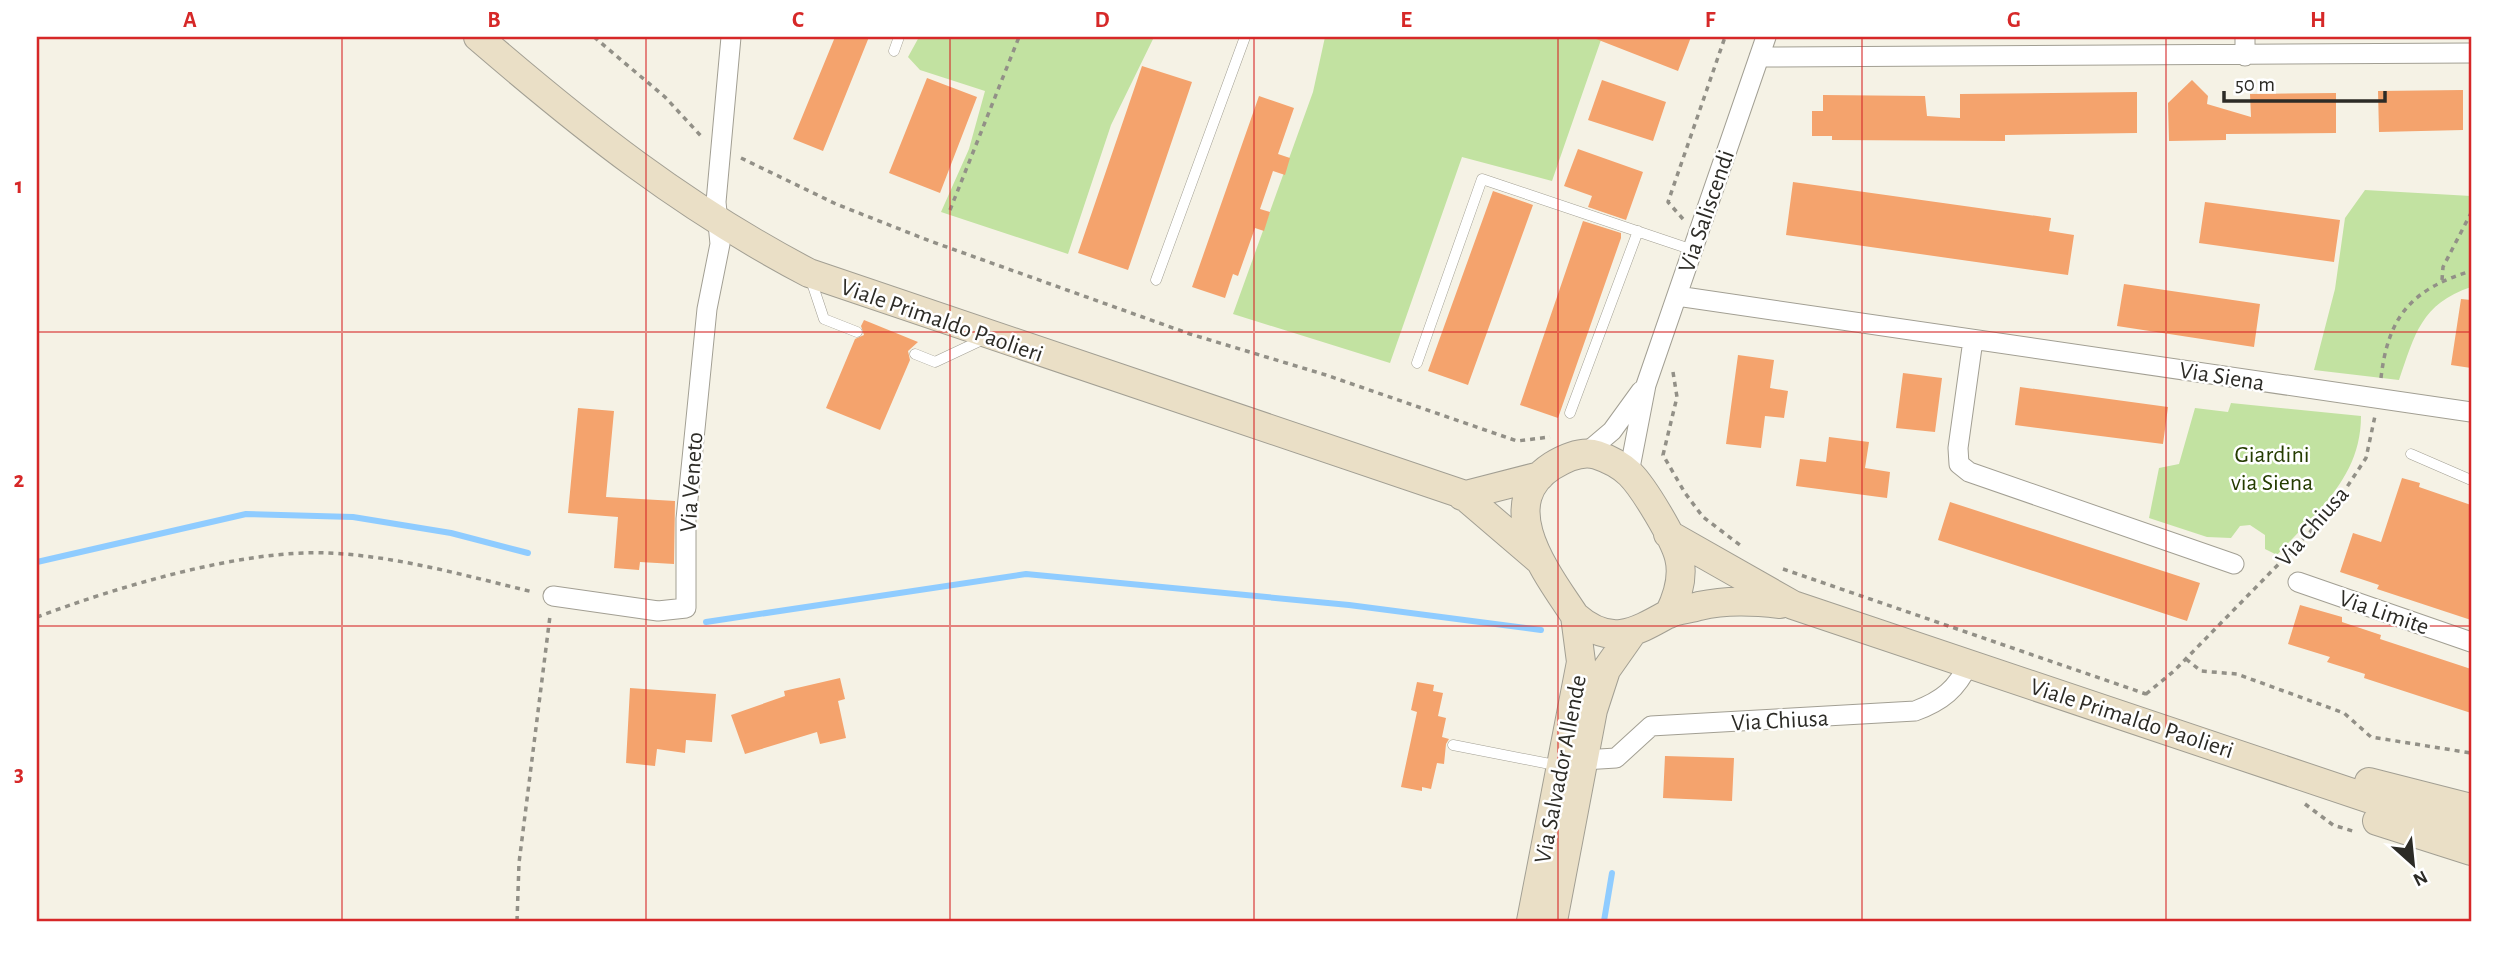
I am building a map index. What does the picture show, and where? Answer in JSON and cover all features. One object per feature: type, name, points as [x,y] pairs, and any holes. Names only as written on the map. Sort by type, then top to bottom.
[{"type":"main road","name":"Viale Primaldo Paolieri","points":[[478,37],[617,154],[720,223],[809,273],[989,337],[1462,496],[1512,534],[1538,559]]},
{"type":"main road","points":[[1462,496],[1540,476],[1555,464],[1586,453],[1613,462],[1629,473]]},
{"type":"main road","name":"Viale Primaldo Paolieri","points":[[1629,473],[1679,554],[1678,593],[1669,614]]},
{"type":"main road","name":"Viale Primaldo Paolieri","points":[[1540,476],[1528,497],[1526,522],[1531,545],[1576,616],[1603,632],[1632,633],[1652,626],[1669,614],[1735,601],[1793,605]]},
{"type":"main road","name":"Viale Primaldo Paolieri","points":[[1668,534],[1793,605],[2471,829]]},
{"type":"main road","name":"Via Salvador Allende","points":[[1553,921],[1581,662],[1576,616]]},
{"type":"main road","name":"Via Salvador Allende","points":[[1531,921],[1572,763],[1606,670],[1632,633]]},
{"type":"main road","points":[[2318,780],[2365,782],[2409,790],[2471,808]]},
{"type":"main road","points":[[2318,780],[2341,801],[2368,818],[2471,851]]},
{"type":"street","points":[[720,223],[716,202],[731,37]]},
{"type":"street","name":"Via Saliscendi","points":[[1629,473],[1646,385],[1766,37]]},
{"type":"street","points":[[1759,57],[2245,46],[2471,53]]},
{"type":"street","name":"Via Veneto","points":[[552,596],[658,611],[686,608],[686,519],[707,309],[720,244],[720,223]]},
{"type":"street","name":"Via Siena","points":[[1677,296],[2471,412]]},
{"type":"street","points":[[1973,340],[1958,448],[1959,464],[1982,478],[2234,564]]},
{"type":"street","name":"Via Saliscendi","points":[[1586,453],[1612,431],[1646,385]]},
{"type":"street","name":"Via Limite","points":[[2298,582],[2471,642]]},
{"type":"street","name":"Via Chiusa","points":[[1572,763],[1616,758],[1651,726],[1915,711],[1947,695],[1959,683],[1969,663]]},
{"type":"lane","points":[[894,51],[899,37]]},
{"type":"lane","points":[[1156,280],[1245,37]]},
{"type":"lane","points":[[1417,363],[1482,178],[1693,250]]},
{"type":"lane","points":[[1570,413],[1638,231]]},
{"type":"lane","points":[[809,273],[824,319],[857,332]]},
{"type":"lane","points":[[915,354],[935,362],[989,337]]},
{"type":"lane","points":[[2411,454],[2471,480]]},
{"type":"lane","points":[[1453,745],[1572,763]]},
{"type":"path","points":[[594,37],[665,97],[709,143],[847,209],[1190,334],[1326,375],[1517,441],[1559,436]]},
{"type":"path","points":[[950,210],[1019,37]]},
{"type":"path","points":[[1673,243],[1683,219],[1668,202],[1725,37]]},
{"type":"path","points":[[2442,280],[2443,267],[2471,213]]},
{"type":"path","name":"Via Chiusa","points":[[2146,694],[2186,659],[2310,532],[2343,493],[2366,457],[2379,400],[2385,345],[2407,305],[2442,280],[2471,271]]},
{"type":"path","points":[[37,617],[202,567],[327,553],[390,560],[552,596],[519,863],[517,921]]},
{"type":"path","points":[[2186,659],[2201,671],[2237,674],[2344,713],[2371,737],[2471,753]]},
{"type":"green space","points":[[919,37],[1154,37],[1111,125],[1068,254],[941,212],[969,149],[985,91],[920,70],[908,57]]},
{"type":"green space","points":[[1325,37],[1602,37],[1552,181],[1462,157],[1390,363],[1233,314],[1313,92]]},
{"type":"green space","points":[[2365,190],[2471,196],[2471,287],[2454,294],[2430,312],[2410,348],[2399,380],[2314,370],[2335,289],[2345,218]]},
{"type":"green space","name":"Giardini via Siena","points":[[2231,403],[2361,416],[2359,438],[2345,476],[2334,493],[2277,555],[2265,549],[2265,535],[2250,525],[2240,526],[2231,538],[2207,537],[2149,518],[2159,468],[2179,464],[2195,408],[2228,412]]},
{"type":"building","points":[[835,37],[869,37],[823,151],[793,139]]},
{"type":"building","points":[[1591,37],[1691,37],[1678,71]]},
{"type":"building","points":[[1142,66],[1192,82],[1128,270],[1078,253]]},
{"type":"building","points":[[927,78],[977,97],[940,193],[889,173]]},
{"type":"building","points":[[1602,80],[1666,102],[1653,141],[1588,120]]},
{"type":"building","points":[[2192,80],[2208,96],[2207,104],[2251,117],[2250,94],[2336,93],[2336,133],[2226,134],[2226,140],[2169,141],[2168,103]]},
{"type":"building","points":[[2463,90],[2463,130],[2379,132],[2378,91]]},
{"type":"building","points":[[2137,92],[2137,133],[2005,135],[2005,141],[1832,140],[1832,136],[1812,136],[1812,111],[1823,111],[1823,95],[1925,96],[1927,116],[1960,118],[1960,94]]},
{"type":"building","points":[[1259,96],[1294,108],[1278,154],[1290,158],[1285,175],[1273,171],[1260,209],[1270,212],[1264,231],[1255,228],[1238,276],[1233,274],[1225,298],[1192,287]]},
{"type":"building","points":[[1578,149],[1643,172],[1626,220],[1588,207],[1592,196],[1564,186]]},
{"type":"building","points":[[1793,182],[2051,218],[2049,231],[2074,235],[2068,275],[1786,235]]},
{"type":"building","points":[[1493,191],[1533,205],[1468,385],[1428,371]]},
{"type":"building","points":[[2205,202],[2340,220],[2334,262],[2199,243]]},
{"type":"building","points":[[1583,221],[1621,233],[1621,238],[1558,418],[1520,405]]},
{"type":"building","points":[[2124,284],[2260,304],[2254,347],[2117,326]]},
{"type":"building","points":[[2461,299],[2471,300],[2471,368],[2451,365]]},
{"type":"building","points":[[864,320],[918,342],[908,351],[910,360],[880,430],[826,408],[855,339],[864,335],[861,326]]},
{"type":"building","points":[[1738,355],[1774,360],[1770,388],[1788,391],[1784,418],[1765,416],[1761,448],[1726,444]]},
{"type":"building","points":[[1903,373],[1942,378],[1935,432],[1896,428]]},
{"type":"building","points":[[2020,387],[2168,407],[2163,444],[2015,425]]},
{"type":"building","points":[[578,408],[614,411],[606,497],[675,501],[674,564],[640,562],[639,570],[614,568],[618,517],[568,513]]},
{"type":"building","points":[[1829,437],[1869,442],[1865,468],[1890,472],[1887,498],[1796,486],[1800,459],[1826,462]]},
{"type":"building","points":[[2402,478],[2420,483],[2419,487],[2471,505],[2471,620],[2377,589],[2379,585],[2340,572],[2353,533],[2381,542]]},
{"type":"building","points":[[1950,502],[2200,583],[2187,621],[1938,540]]},
{"type":"building","points":[[2300,605],[2342,617],[2342,622],[2381,635],[2380,639],[2471,669],[2471,713],[2364,678],[2365,674],[2327,662],[2330,657],[2288,644]]},
{"type":"building","points":[[840,678],[845,699],[838,701],[846,738],[820,744],[817,732],[745,754],[731,715],[785,696],[784,691]]},
{"type":"building","points":[[1417,682],[1434,685],[1433,691],[1443,693],[1438,716],[1446,718],[1442,737],[1449,739],[1444,764],[1437,763],[1431,789],[1422,787],[1422,791],[1401,787],[1417,712],[1411,710]]},
{"type":"building","points":[[630,688],[716,694],[712,742],[686,740],[685,753],[657,749],[655,766],[626,763]]},
{"type":"building","points":[[1665,756],[1734,758],[1732,801],[1663,798]]},
{"type":"waterway","points":[[37,562],[246,514],[353,517],[451,533],[528,553]]},
{"type":"waterway","points":[[706,622],[1026,574],[1349,605],[1541,630]]},
{"type":"waterway","points":[[1604,921],[1612,873]]}]
